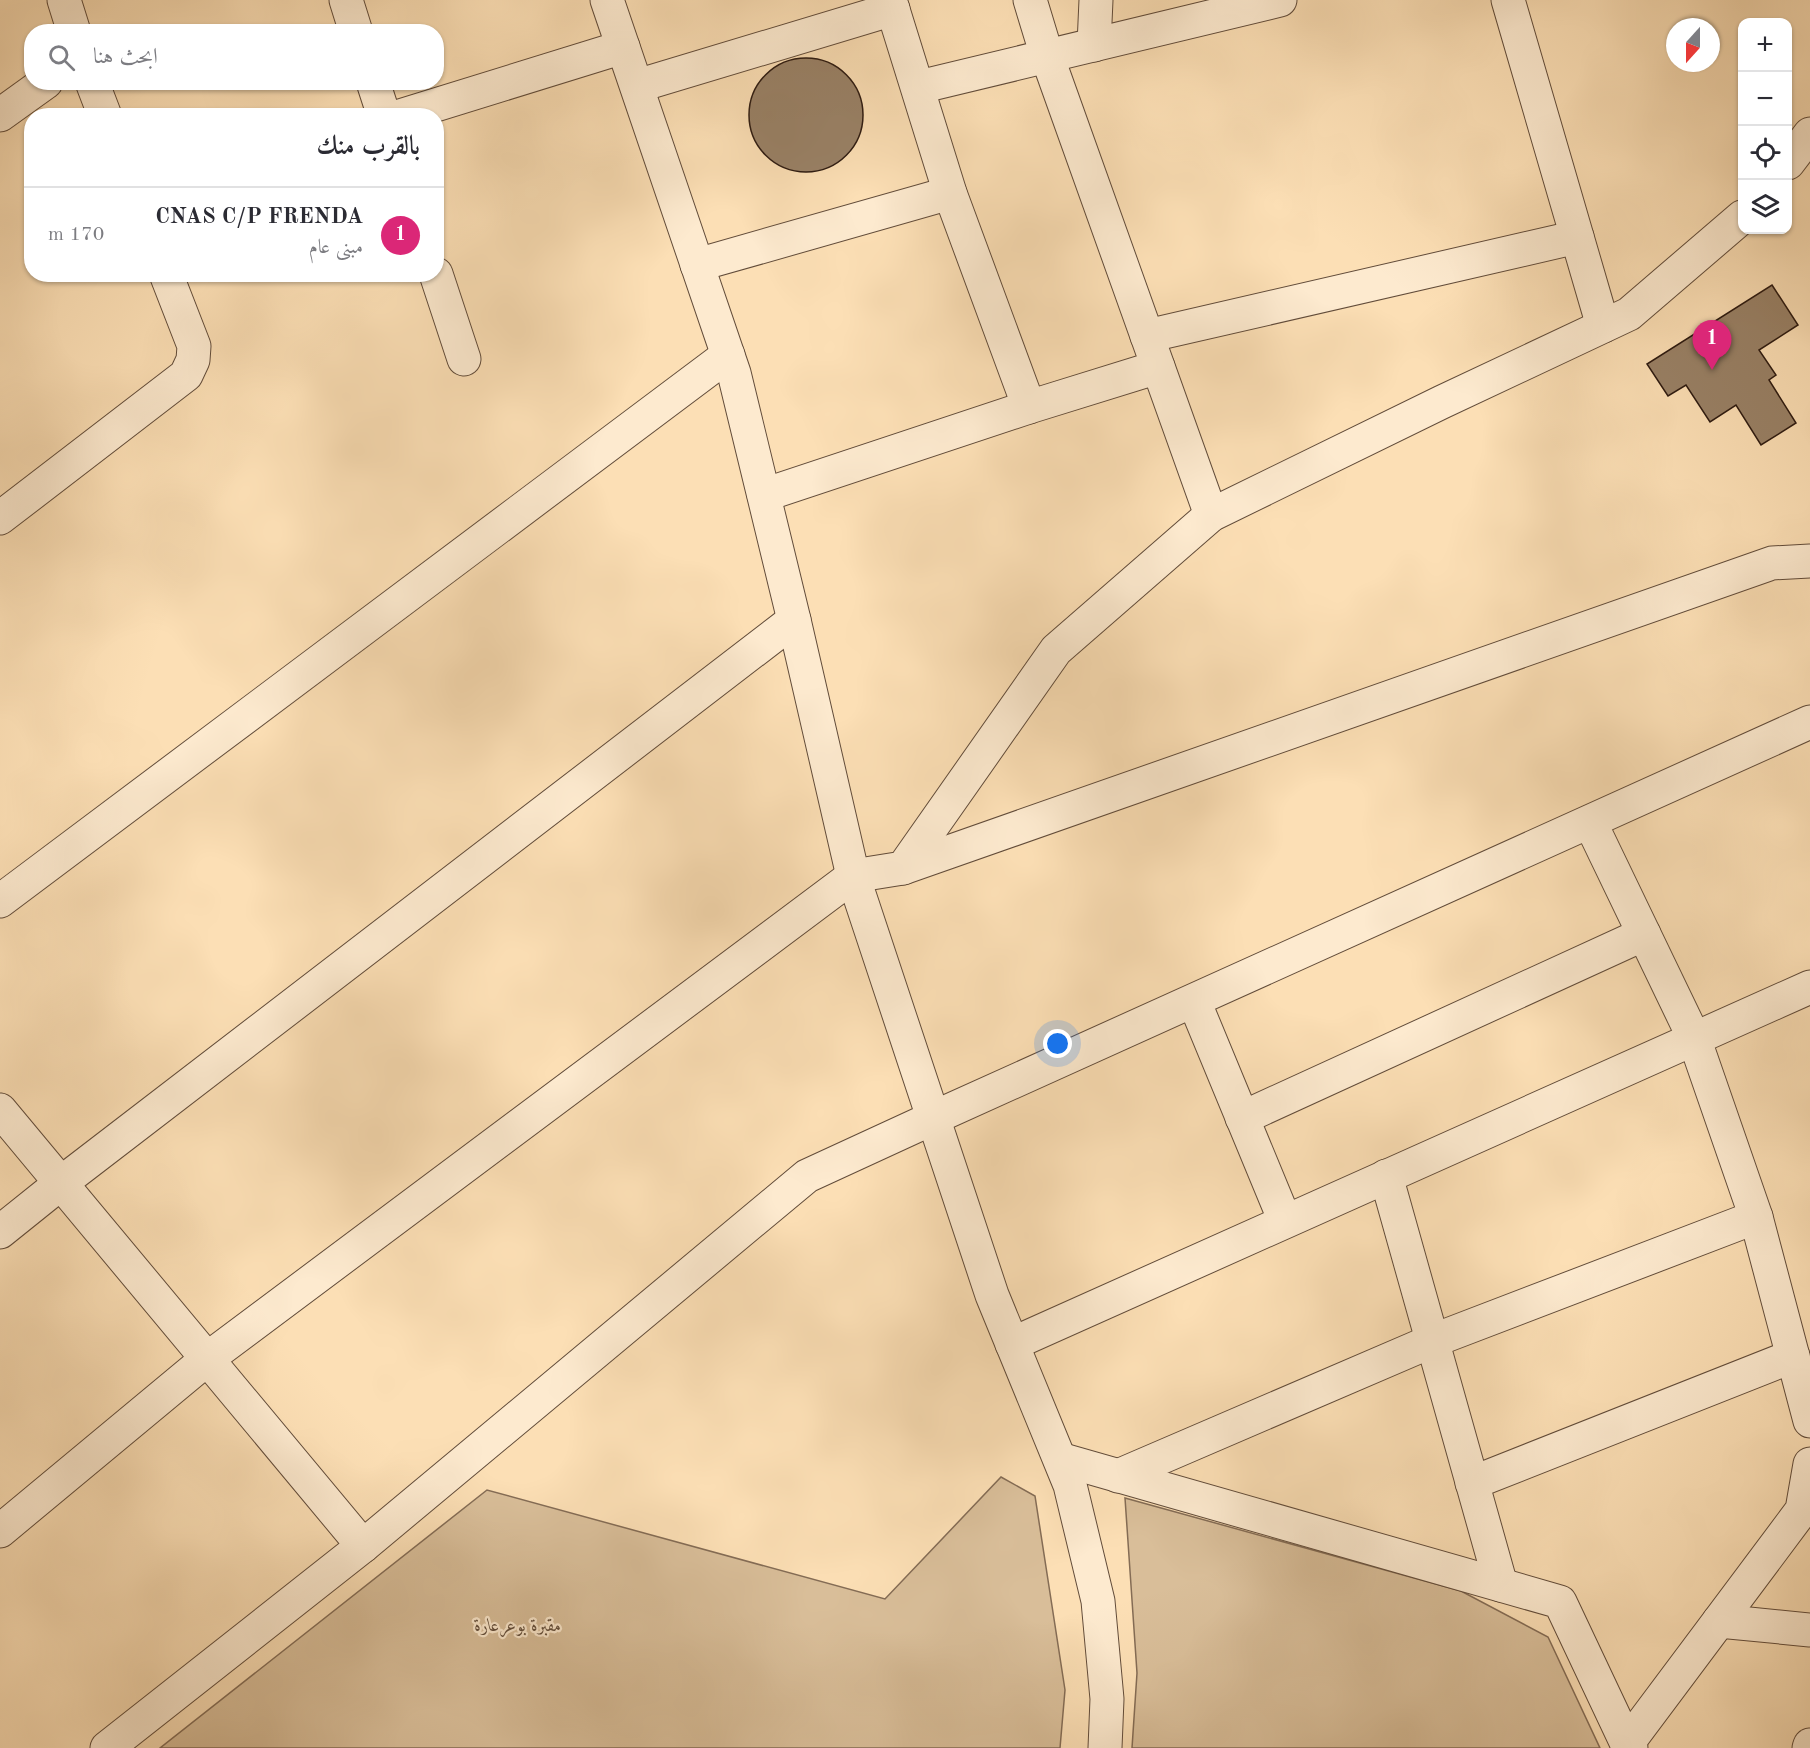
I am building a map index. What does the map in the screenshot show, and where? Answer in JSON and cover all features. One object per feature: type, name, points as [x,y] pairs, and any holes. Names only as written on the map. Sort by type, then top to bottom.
[{"type":"street","points":[[64,0],[72,24]]},
{"type":"street","points":[[346,0],[354,24]]},
{"type":"street","points":[[607,0],[734,373],[853,876],[992,1295],[1070,1485],[1098,1601],[1107,1700],[1106,1748]]},
{"type":"street","points":[[1030,0],[1047,56],[1211,515]]},
{"type":"street","points":[[1094,45],[1096,0]]},
{"type":"street","points":[[919,87],[1094,45],[1226,6],[1280,0]]},
{"type":"street","points":[[1508,0],[1603,326]]},
{"type":"street","points":[[637,86],[892,4],[950,193],[1029,407]]},
{"type":"street","points":[[426,108],[623,47]]},
{"type":"street","points":[[0,115],[35,90]]},
{"type":"street","points":[[95,90],[102,108]]},
{"type":"street","points":[[376,90],[381,108]]},
{"type":"street","points":[[1792,158],[1810,134]]},
{"type":"street","points":[[697,265],[950,193]]},
{"type":"street","points":[[903,868],[1056,650],[1211,515],[1629,314],[1738,221]]},
{"type":"street","points":[[1147,336],[1577,237]]},
{"type":"street","points":[[0,518],[186,375],[194,360],[194,346],[169,282]]},
{"type":"street","points":[[439,282],[465,359]]},
{"type":"street","points":[[0,901],[728,355]]},
{"type":"street","points":[[764,495],[1029,407],[1158,367]]},
{"type":"street","points":[[0,1531],[207,1359],[853,876],[903,868],[1772,563],[1810,561]]},
{"type":"street","points":[[0,1232],[794,620]]},
{"type":"street","points":[[107,1748],[363,1546],[807,1176],[1810,722]]},
{"type":"street","points":[[1590,822],[1694,1038],[1756,1216],[1810,1421]]},
{"type":"street","points":[[1242,1118],[1644,934]]},
{"type":"street","points":[[1012,1344],[1810,987]]},
{"type":"street","points":[[1194,1001],[1285,1221]]},
{"type":"street","points":[[0,1110],[363,1546]]},
{"type":"street","points":[[1386,1176],[1501,1585]]},
{"type":"street","points":[[1118,1476],[1432,1341],[1756,1216]]},
{"type":"street","points":[[1472,1483],[1793,1356]]},
{"type":"street","points":[[1059,1460],[1560,1602],[1629,1746],[1719,1622],[1806,1510],[1810,1464]]},
{"type":"street","points":[[1719,1622],[1810,1630]]},
{"type":"green space","name":"مقبرة بوعرعارة","points":[[1001,1477],[1035,1496],[1065,1690],[1060,1748],[160,1748],[487,1490],[885,1599]]},
{"type":"green space","points":[[1125,1498],[1461,1591],[1548,1637],[1600,1748],[1132,1748],[1137,1673]]},
{"type":"building","points":[[806,58],[828,63],[846,75],[858,93],[863,115],[858,137],[846,155],[828,167],[806,172],[784,167],[766,155],[754,137],[749,115],[754,93],[766,75],[784,63]]},
{"type":"building","points":[[1772,285],[1798,325],[1759,350],[1776,375],[1769,380],[1796,423],[1761,445],[1736,405],[1710,422],[1686,385],[1668,396],[1647,364]]},
{"type":"place","name":"CNAS C/P FRENDA","points":[[1712,370]]}]
